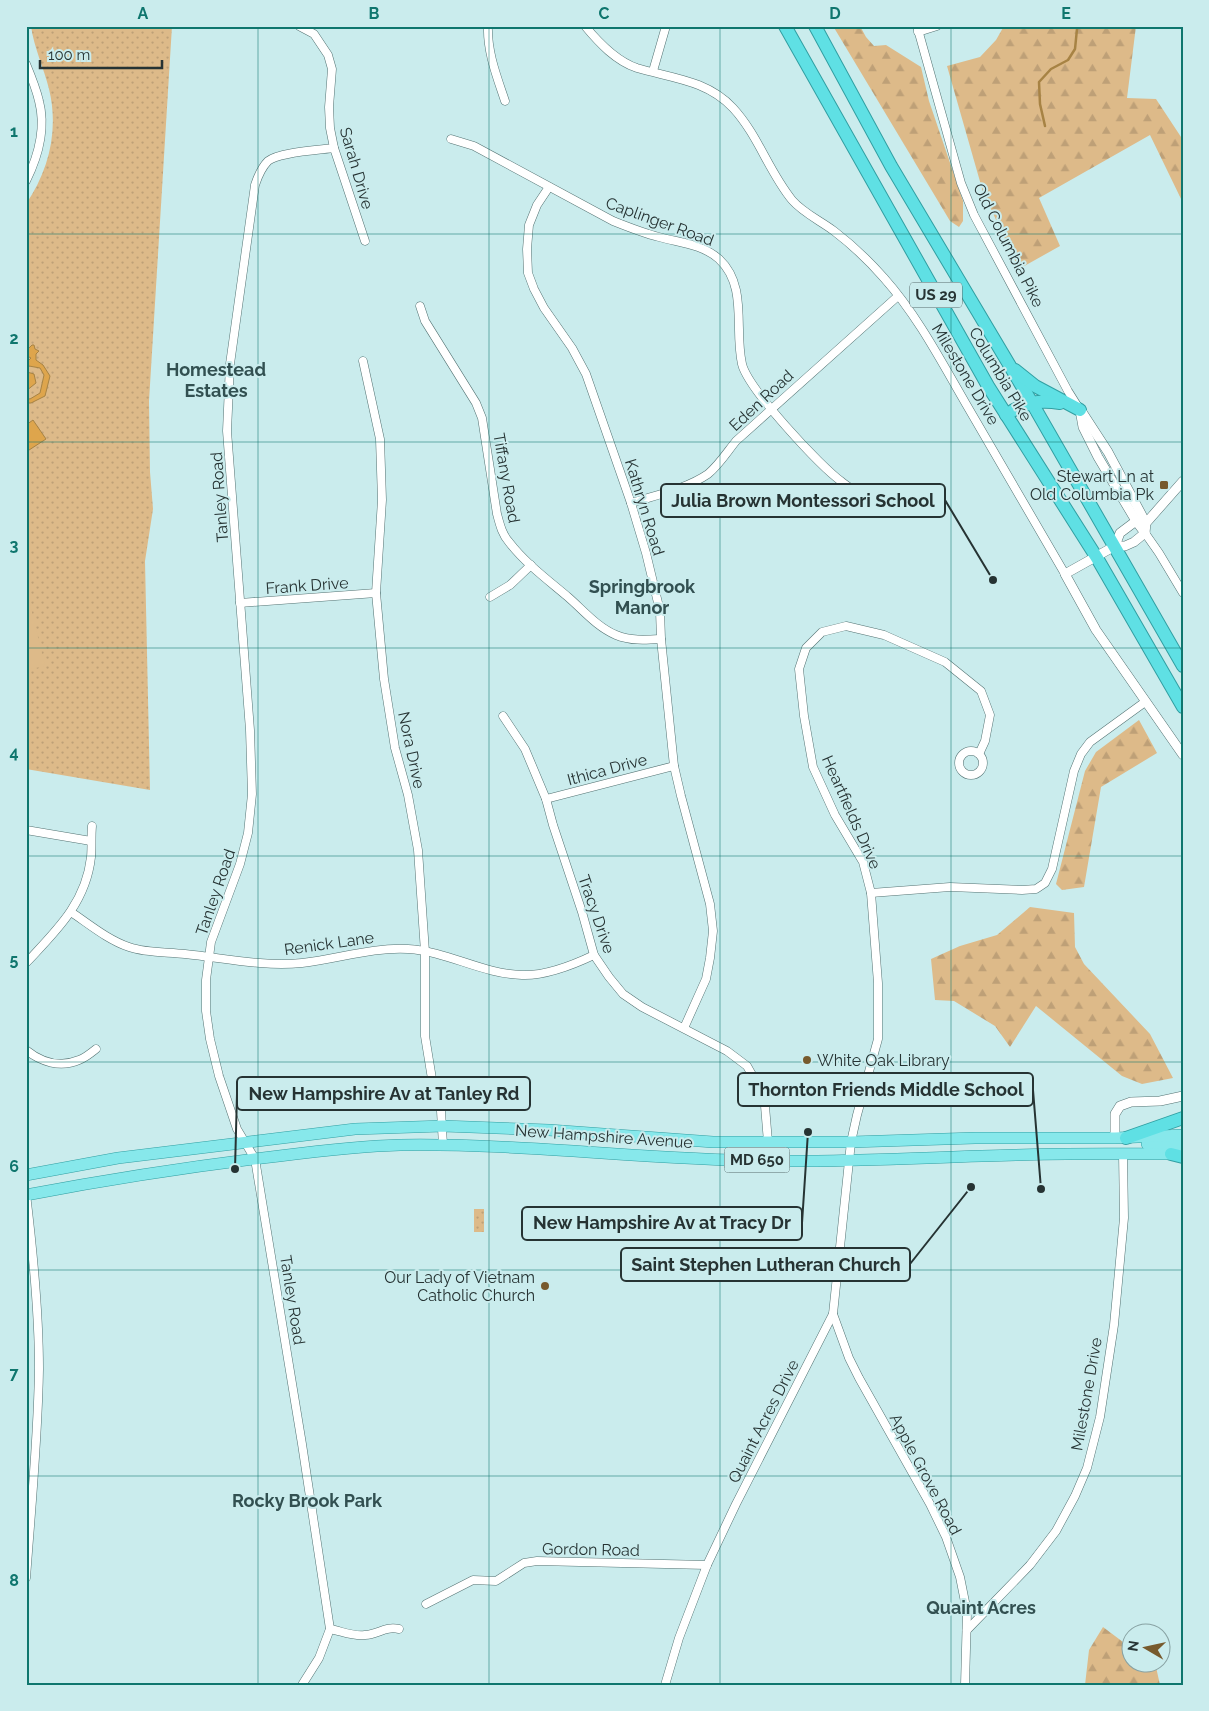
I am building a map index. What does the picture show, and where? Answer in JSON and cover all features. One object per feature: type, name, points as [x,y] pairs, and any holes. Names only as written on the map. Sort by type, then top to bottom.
[{"type":"highway","name":"Columbia Pike","points":[[785,26],[988,386],[1097,558],[1183,707]]},
{"type":"highway","name":"Columbia Pike","points":[[815,26],[892,166],[1007,364],[1032,403],[1183,666]]},
{"type":"highway","points":[[1007,364],[1035,386],[1080,410]]},
{"type":"highway","points":[[1006,415],[1032,403],[1043,401],[1068,404]]},
{"type":"highway","points":[[1121,1138],[1183,1118]]},
{"type":"main road","name":"New Hampshire Avenue","points":[[26,1175],[109,1160],[355,1129],[443,1126],[549,1130],[713,1142],[851,1142],[975,1138],[1183,1136]]},
{"type":"main road","points":[[1070,1153],[1076,1147],[1105,1146],[1121,1138]]},
{"type":"main road","points":[[654,1156],[655,1139]]},
{"type":"main road","points":[[1123,1153],[1123,1148],[1127,1145],[1183,1144]]},
{"type":"main road","name":"New Hampshire Avenue","points":[[26,1195],[117,1178],[255,1159],[367,1147],[443,1145],[522,1147],[768,1161],[849,1161],[1070,1153],[1179,1155]]},
{"type":"street","name":"Sarah Drive","points":[[299,26],[314,34],[328,55],[332,69],[329,107],[330,128],[334,148],[365,241]]},
{"type":"street","points":[[488,26],[487,39],[505,101]]},
{"type":"street","name":"Milestone Drive","points":[[585,26],[599,43],[620,59],[636,68],[687,80],[704,86],[719,95],[733,108],[748,128],[780,184],[793,202],[836,232],[871,264],[898,296],[938,355],[1096,630],[1183,755]]},
{"type":"street","points":[[653,71],[666,26]]},
{"type":"street","points":[[918,29],[937,26]]},
{"type":"street","name":"Old Columbia Pike","points":[[918,29],[961,183],[974,215],[1068,391],[1108,452],[1146,523]]},
{"type":"street","points":[[26,64],[40,102],[42,126],[36,162],[26,181]]},
{"type":"street","name":"Caplinger Road","points":[[451,139],[474,146],[513,165],[549,187],[613,221],[636,230],[693,244],[708,250],[720,260],[731,275],[737,293],[742,366],[751,383],[822,464],[841,482],[878,504]]},
{"type":"street","name":"Tanley Road","points":[[302,1685],[319,1658],[330,1629],[302,1444],[255,1159],[237,1129],[219,1076],[210,1039],[206,1011],[206,980],[211,942],[240,864],[248,833],[252,794],[250,730],[227,431],[230,364],[255,185],[260,170],[270,160],[282,155],[334,148]]},
{"type":"street","name":"Kathryn Road","points":[[549,187],[538,205],[530,225],[527,248],[528,273],[544,308],[572,348],[586,374],[631,503],[655,585],[660,611],[661,639],[674,766],[680,796],[710,904],[713,932],[706,979],[684,1028]]},
{"type":"street","name":"Eden Road","points":[[631,503],[691,483],[708,474],[736,441],[771,408],[898,296]]},
{"type":"street","name":"Tiffany Road","points":[[420,306],[426,321],[476,403],[482,418],[501,529],[509,542],[530,564],[594,621],[614,634],[641,640],[661,639]]},
{"type":"street","name":"Nora Drive","points":[[363,361],[380,439],[382,500],[376,594],[385,688],[395,748],[408,795],[418,850],[425,952],[425,1036],[433,1085],[441,1111],[443,1145]]},
{"type":"street","name":"Old Columbia Pike","points":[[1080,410],[1083,427],[1118,492],[1136,522],[1159,552],[1183,593]]},
{"type":"street","points":[[1064,574],[1097,558],[1115,546],[1125,546],[1134,542],[1145,533],[1146,523],[1183,481]]},
{"type":"street","points":[[1115,546],[1120,533],[1136,522]]},
{"type":"street","points":[[490,597],[510,585],[530,564]]},
{"type":"street","name":"Frank Drive","points":[[240,603],[376,594]]},
{"type":"street","name":"Heartfields Drive","points":[[849,1161],[857,1115],[878,1039],[878,983],[871,893],[863,862],[835,815],[813,767],[804,716],[800,669],[806,648],[822,632],[846,626],[884,635],[946,662],[981,691],[990,715],[986,741],[979,754]]},
{"type":"street","points":[[871,893],[950,887],[1036,889],[1045,882],[1052,869],[1074,771],[1081,754],[1090,742],[1145,702]]},
{"type":"street","name":"Tracy Drive","points":[[503,716],[525,749],[546,799],[594,955],[623,994],[642,1007],[727,1051],[747,1066],[759,1087],[765,1106],[768,1142]]},
{"type":"street","name":"Ithica Drive","points":[[546,799],[674,766]]},
{"type":"street","points":[[26,963],[60,928],[78,900],[91,858],[92,826]]},
{"type":"street","points":[[26,830],[91,841]]},
{"type":"street","name":"Renick Lane","points":[[71,912],[109,937],[129,947],[148,951],[262,963],[286,964],[369,951],[408,949],[443,955],[489,970],[523,975],[541,973],[594,955]]},
{"type":"street","points":[[26,1050],[46,1062],[61,1064],[79,1060],[96,1049]]},
{"type":"street","points":[[1121,1138],[1115,1114],[1120,1106],[1131,1102],[1160,1101],[1183,1096]]},
{"type":"street","name":"Milestone Drive","points":[[967,1630],[1030,1565],[1056,1531],[1075,1496],[1087,1468],[1100,1417],[1114,1325],[1124,1218],[1123,1153]]},
{"type":"street","name":"Quaint Acres Drive","points":[[665,1685],[678,1638],[736,1504],[833,1314],[849,1161]]},
{"type":"street","points":[[26,1195],[37,1325],[38,1370],[36,1439],[26,1578]]},
{"type":"street","name":"Apple Grove Road","points":[[833,1314],[859,1378],[930,1504],[946,1537],[960,1577],[967,1612],[965,1685]]},
{"type":"street","name":"Gordon Road","points":[[426,1604],[473,1580],[496,1581],[524,1563],[537,1561],[708,1566]]},
{"type":"street","points":[[330,1629],[357,1635],[367,1635],[390,1627],[399,1629]]},
{"type":"green space","points":[[31,26],[172,26],[149,401],[150,472],[153,509],[145,561],[150,790],[26,769],[26,204],[41,177],[46,163],[50,149],[53,119],[49,89],[34,42]]},
{"type":"green space","points":[[833,26],[860,26],[874,46],[886,45],[921,67],[929,101],[963,201],[963,221],[959,227],[950,221]]},
{"type":"green space","points":[[1004,26],[1136,26],[1127,98],[1156,99],[1183,140],[1183,203],[1150,135],[1039,198],[1060,246],[1019,269],[983,192],[947,66],[980,57],[996,40]]},
{"type":"green space","points":[[29,600],[45,666],[26,670],[26,601]]},
{"type":"green space","points":[[1139,720],[1157,753],[1101,787],[1084,887],[1062,890],[1056,884],[1085,771],[1096,752]]},
{"type":"green space","points":[[1030,907],[1074,913],[1075,947],[1084,964],[1150,1034],[1173,1078],[1142,1084],[1122,1076],[1036,1006],[1010,1047],[995,1026],[954,1001],[935,1000],[931,959],[960,946],[997,935]]},
{"type":"green space","points":[[474,1209],[484,1209],[484,1232],[474,1232]]},
{"type":"green space","points":[[1103,1627],[1122,1641],[1122,1674],[1158,1674],[1160,1685],[1085,1685],[1089,1650]]},
{"type":"shaded area","points":[[32,345],[39,351],[36,354],[36,360],[43,365],[50,376],[45,396],[31,403],[26,403],[26,398],[30,399],[40,393],[44,375],[40,368],[29,366],[27,372],[34,374],[36,383],[26,391],[26,359],[29,360],[31,358],[27,356],[28,349]]},
{"type":"shaded area","points":[[33,420],[46,439],[26,452],[26,425]]},
{"type":"waterway","points":[[1045,126],[1040,104],[1039,82],[1051,69],[1068,60],[1075,49],[1079,26]]},
{"type":"place","name":"Stewart Ln at Old Columbia Pk","points":[[1164,485]]},
{"type":"place","name":"Julia Brown Montessori School","points":[[993,580]]},
{"type":"place","name":"White Oak Library","points":[[807,1060]]},
{"type":"place","name":"New Hampshire Av at Tracy Dr","points":[[808,1132]]},
{"type":"place","name":"New Hampshire Av at Tanley Rd","points":[[235,1169]]},
{"type":"place","name":"Saint Stephen Lutheran Church","points":[[971,1187]]},
{"type":"place","name":"Thornton Friends Middle School","points":[[1041,1189]]},
{"type":"place","name":"Our Lady of Vietnam Catholic Church","points":[[545,1286]]},
{"type":"district","name":"Homestead Estates","points":[[216,380]]},
{"type":"district","name":"Springbrook Manor","points":[[642,597]]},
{"type":"district","name":"Rocky Brook Park","points":[[307,1501]]},
{"type":"district","name":"Quaint Acres","points":[[981,1608]]}]
